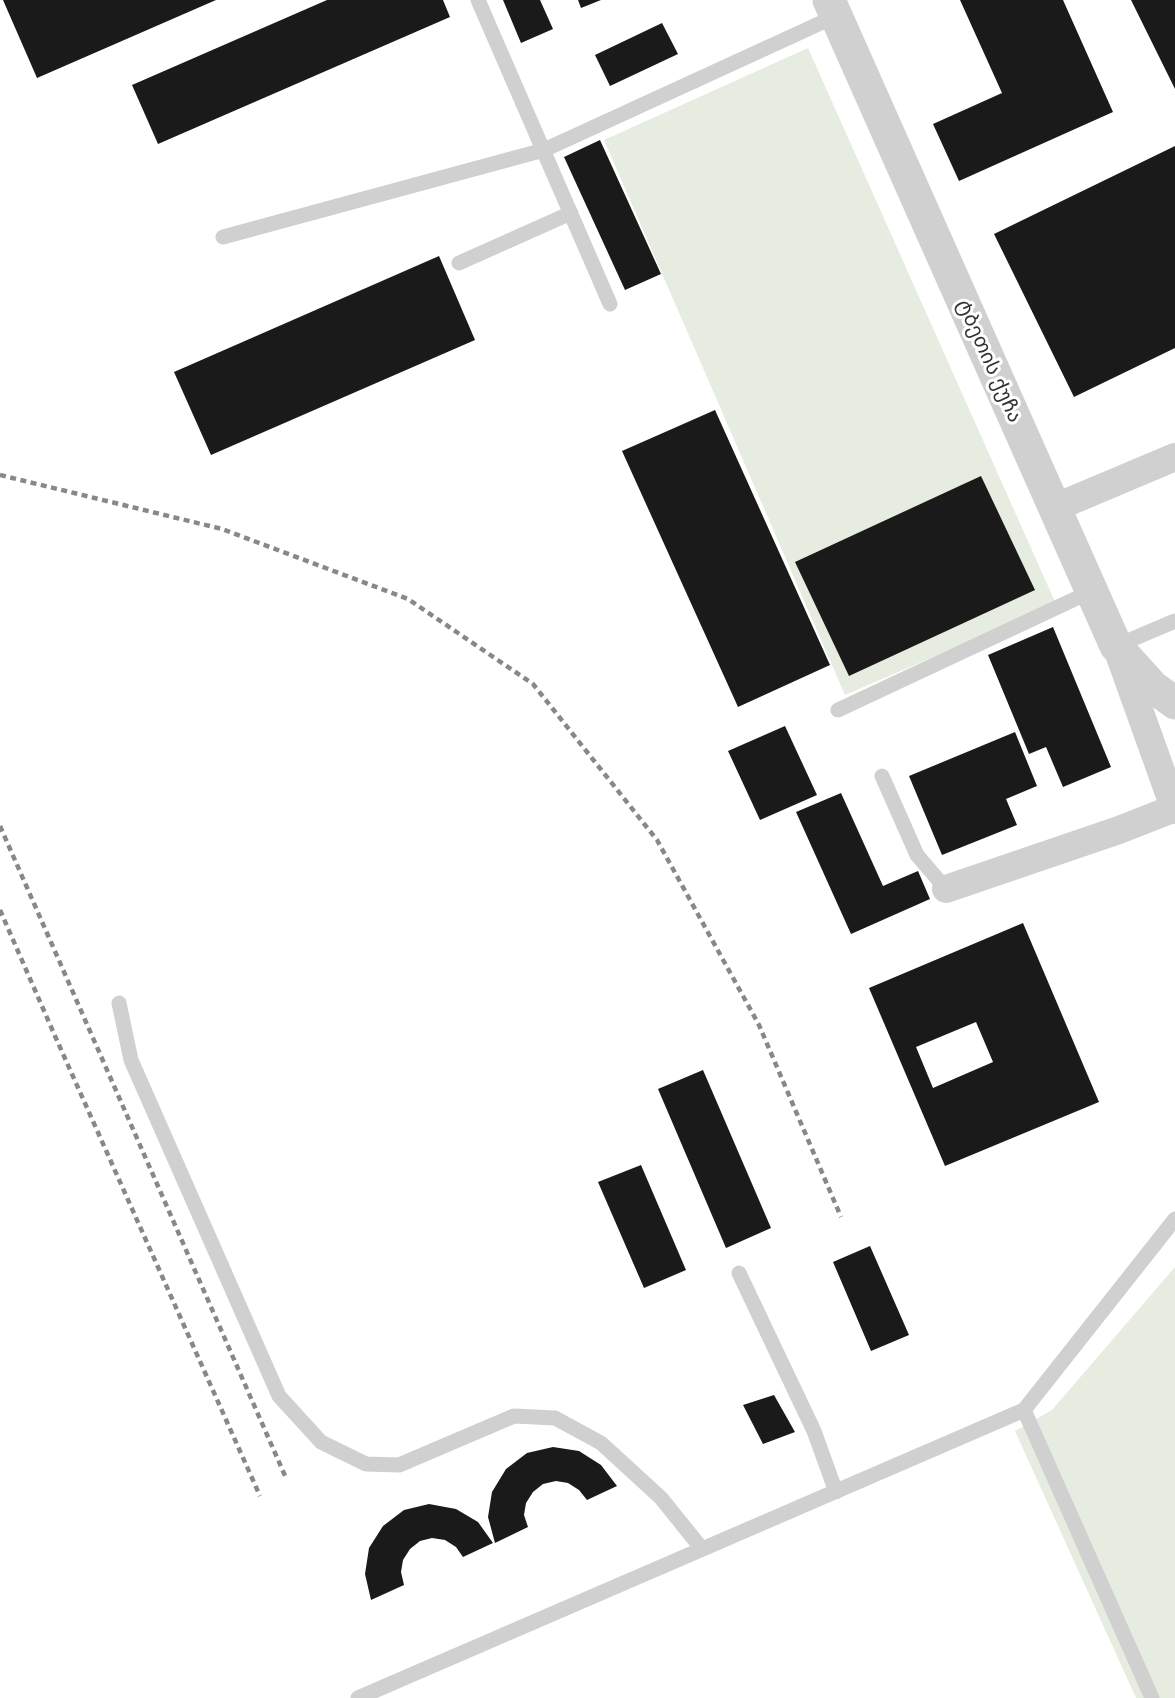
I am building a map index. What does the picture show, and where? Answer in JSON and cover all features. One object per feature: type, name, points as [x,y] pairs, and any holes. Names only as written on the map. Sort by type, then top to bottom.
[{"type":"street","name":"ტბეთის ქუჩა","points":[[833,8],[1116,646],[1153,687],[1175,703]]},
{"type":"street","points":[[1054,507],[1175,458]]},
{"type":"street","points":[[946,889],[1175,809],[1116,646]]},
{"type":"lane","points":[[478,0],[610,304]]},
{"type":"lane","points":[[223,237],[544,150],[833,8]]},
{"type":"lane","points":[[459,263],[571,213]]},
{"type":"lane","points":[[838,710],[1092,591]]},
{"type":"lane","points":[[1116,646],[1175,621]]},
{"type":"lane","points":[[882,776],[917,855],[946,889]]},
{"type":"lane","points":[[118,1003],[131,1060],[279,1396],[321,1442],[366,1464],[399,1465],[514,1416],[555,1418],[602,1443],[662,1498],[702,1549]]},
{"type":"lane","points":[[358,1698],[1024,1410],[1175,1219]]},
{"type":"lane","points":[[739,1273],[814,1431],[836,1492]]},
{"type":"lane","points":[[1024,1410],[1152,1698]]},
{"type":"shaded area","points":[[808,48],[1056,604],[845,695],[604,140]]},
{"type":"shaded area","points":[[1175,1267],[1175,1698],[1136,1698],[1015,1431],[1052,1410]]},
{"type":"building","points":[[3,0],[216,0],[37,78]]},
{"type":"building","points":[[327,0],[443,0],[450,17],[158,144],[132,85]]},
{"type":"building","points":[[503,0],[540,0],[553,29],[521,43]]},
{"type":"building","points":[[578,0],[601,0],[581,8]]},
{"type":"building","points":[[960,0],[1063,0],[1113,112],[959,181],[933,124],[1002,93]]},
{"type":"building","points":[[1131,0],[1175,0],[1175,89]]},
{"type":"building","points":[[662,23],[678,54],[610,86],[595,55]]},
{"type":"building","points":[[600,140],[661,274],[625,290],[564,157]]},
{"type":"building","points":[[1175,146],[1175,348],[1074,397],[994,234]]},
{"type":"building","points":[[439,256],[475,340],[211,455],[174,372]]},
{"type":"building","points":[[715,410],[830,665],[738,707],[622,451]]},
{"type":"building","points":[[981,476],[1035,590],[849,676],[795,562]]},
{"type":"building","points":[[1053,627],[1111,767],[1063,787],[1046,747],[1029,754],[988,655]]},
{"type":"building","points":[[785,726],[817,795],[760,820],[728,751]]},
{"type":"building","points":[[1015,732],[1037,786],[1006,799],[1017,825],[942,855],[909,776]]},
{"type":"building","points":[[841,793],[883,886],[918,871],[930,899],[851,934],[796,812]]},
{"type":"building","points":[[1023,923],[1099,1102],[945,1166],[869,988]],"holes":[[[976,1022],[993,1062],[933,1088],[916,1047]]]},
{"type":"building","points":[[703,1070],[771,1228],[726,1248],[658,1089]]},
{"type":"building","points":[[641,1165],[686,1270],[644,1288],[598,1182]]},
{"type":"building","points":[[870,1246],[909,1335],[871,1351],[833,1262]]},
{"type":"building","points":[[774,1395],[795,1432],[763,1444],[743,1405]]},
{"type":"building","points":[[553,1447],[579,1451],[601,1465],[617,1486],[587,1500],[579,1490],[568,1483],[556,1481],[543,1484],[533,1492],[526,1503],[524,1515],[528,1527],[495,1543],[488,1517],[492,1492],[506,1469],[527,1453]]},
{"type":"building","points":[[429,1504],[456,1509],[478,1522],[493,1543],[463,1557],[456,1547],[445,1540],[432,1538],[420,1541],[410,1549],[403,1560],[401,1572],[404,1585],[371,1600],[365,1574],[369,1548],[383,1526],[404,1510]]},
{"type":"railway","points":[[0,475],[222,529],[408,599],[533,684],[657,840],[759,1025],[841,1217]]},
{"type":"railway","points":[[0,826],[286,1478]]},
{"type":"railway","points":[[0,910],[260,1496]]}]
